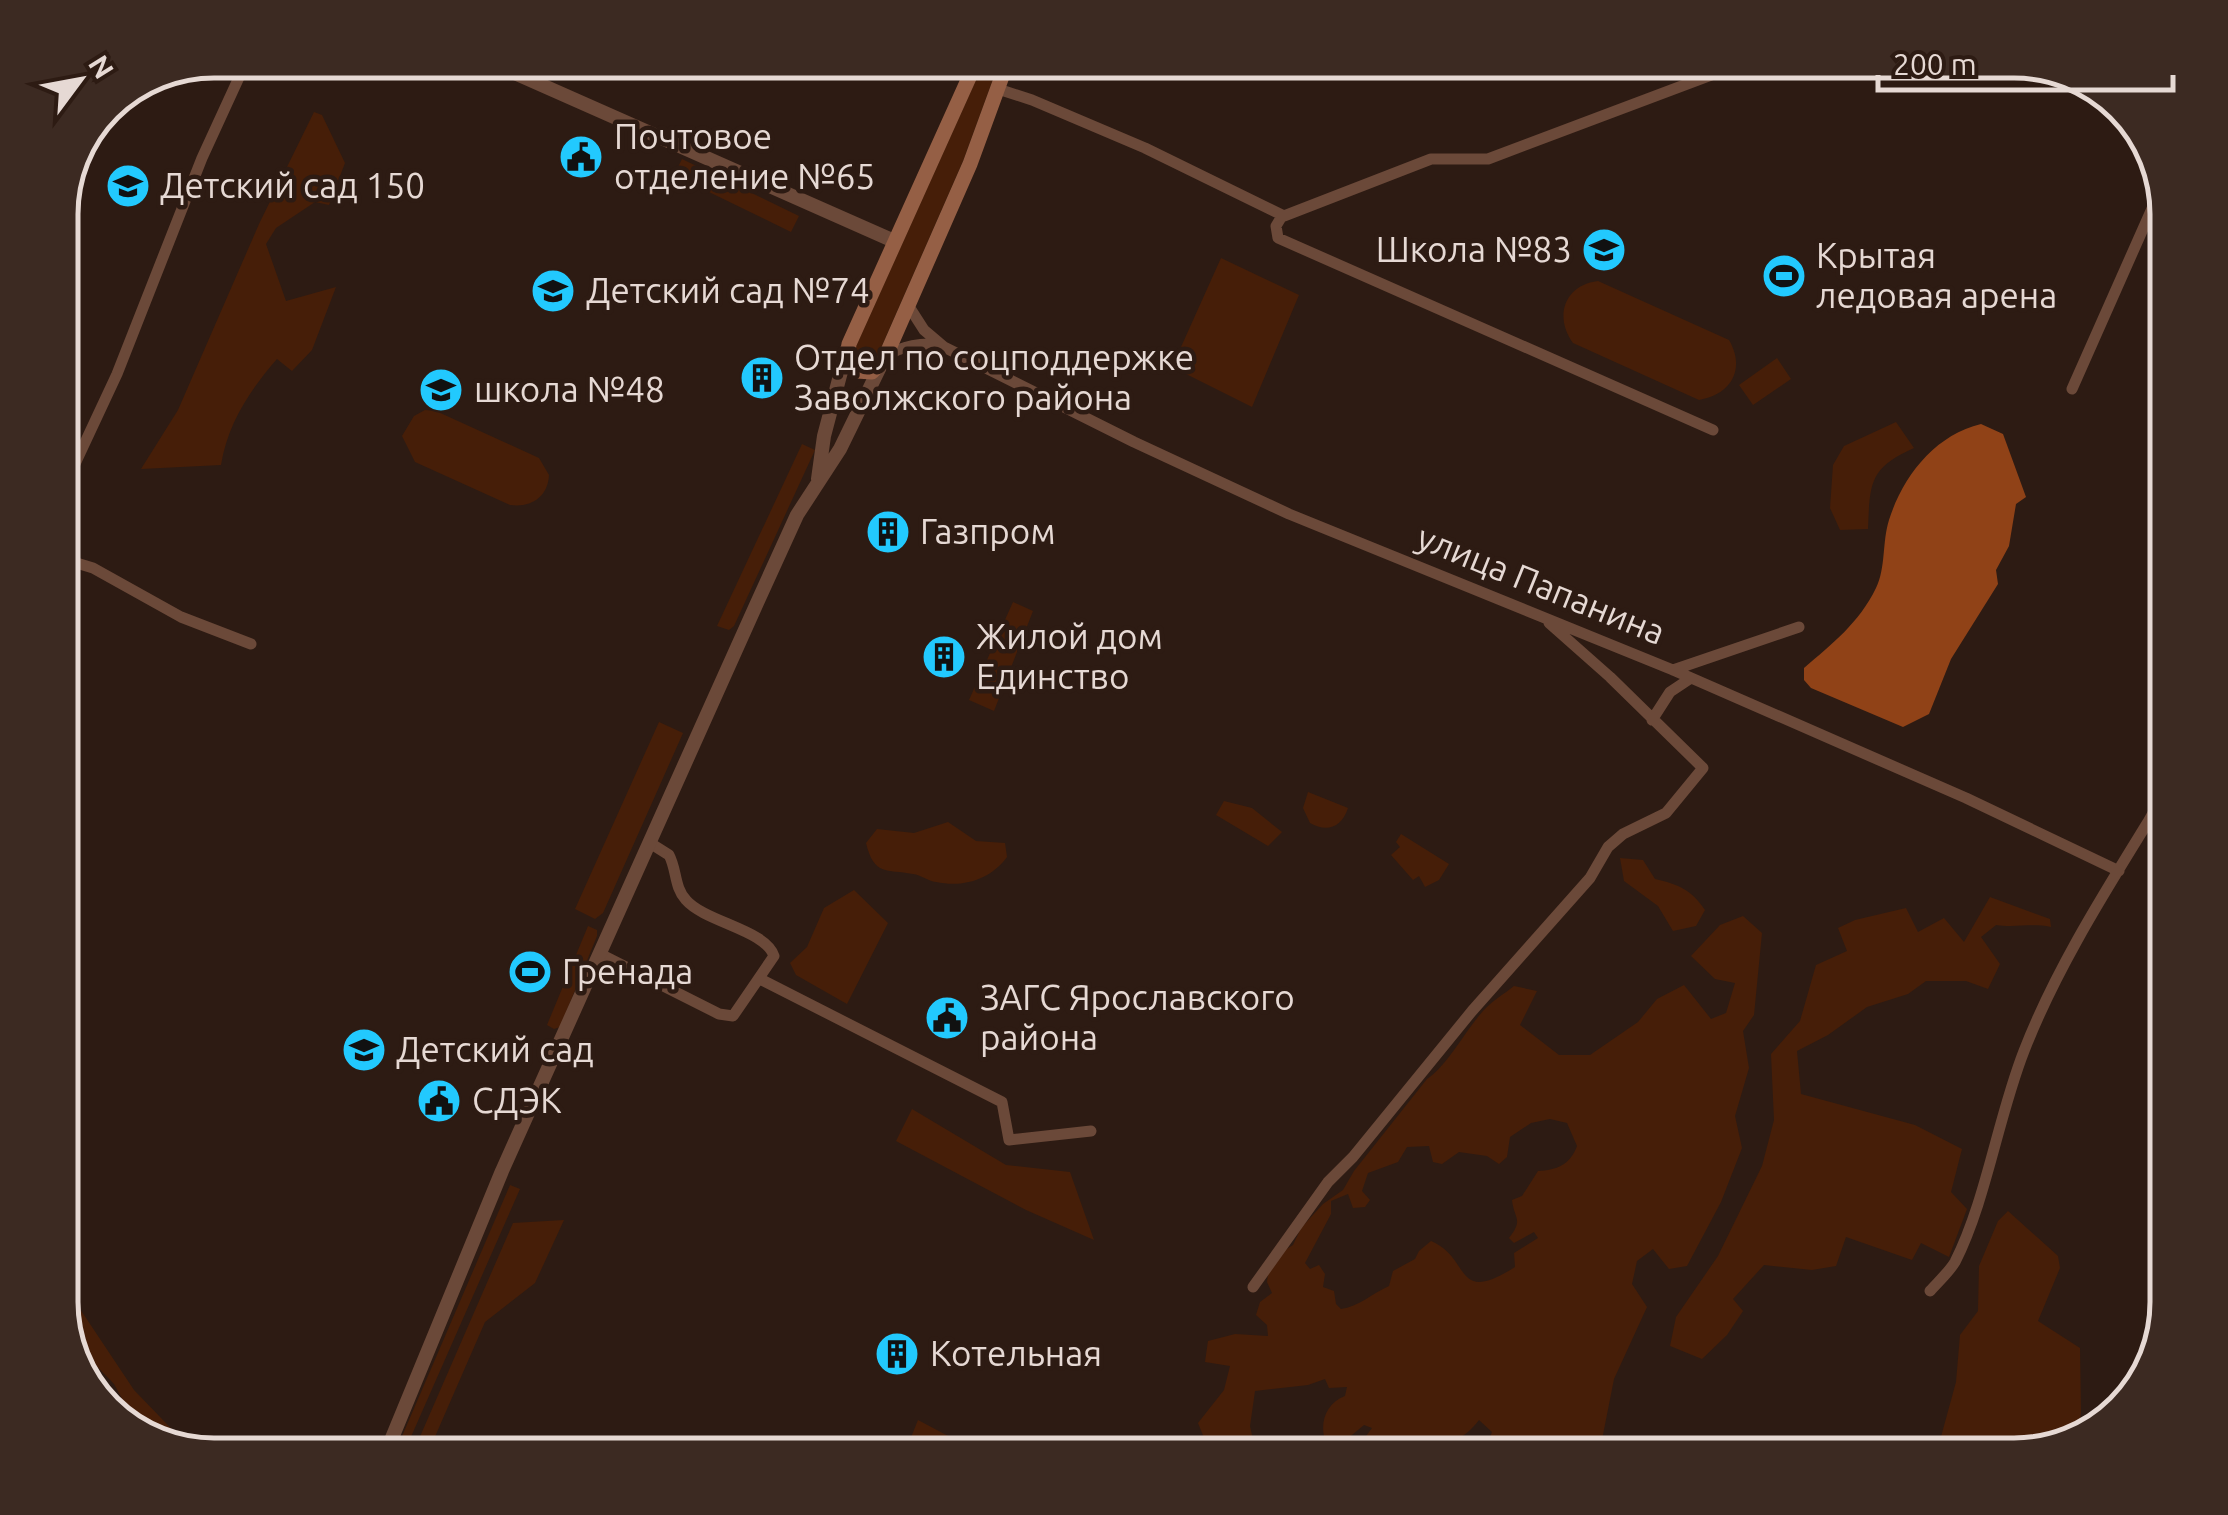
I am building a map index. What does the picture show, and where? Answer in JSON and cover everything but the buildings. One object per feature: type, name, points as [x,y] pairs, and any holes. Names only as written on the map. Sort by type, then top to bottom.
[{"type":"main road","points":[[969,78],[848,348],[847,360],[857,371],[872,372],[884,360],[970,164],[1002,78]]},
{"type":"street","points":[[78,457],[117,374],[202,158],[239,78]]},
{"type":"street","points":[[525,78],[894,241]]},
{"type":"street","points":[[998,90],[1032,100],[1146,148],[1282,216],[1431,159],[1488,158],[1703,78]]},
{"type":"street","points":[[2072,389],[2150,213]]},
{"type":"street","points":[[1282,216],[1275,229],[1278,238],[1713,430]]},
{"type":"street","name":"улица Папанина","points":[[908,306],[928,334],[944,347],[1134,442],[1289,514],[1692,678],[2119,870]]},
{"type":"street","points":[[391,1438],[502,1170],[797,515],[840,449],[884,360],[902,349],[931,344],[944,347]]},
{"type":"street","points":[[818,480],[824,436],[848,348]]},
{"type":"street","points":[[78,564],[181,617],[251,644]]},
{"type":"street","points":[[1252,1287],[1328,1182],[1590,878],[1608,847],[1622,834],[1666,813],[1702,768],[1610,677],[1542,618]]},
{"type":"street","points":[[1673,670],[1799,627]]},
{"type":"street","points":[[1652,720],[1670,692],[1692,678]]},
{"type":"street","points":[[1930,1290],[1954,1265],[1975,1212],[1998,1125],[2025,1048],[2068,960],[2150,818]]},
{"type":"street","points":[[600,954],[719,1014],[733,1016],[774,956],[770,946],[688,903],[678,887],[669,855],[650,842]]},
{"type":"street","points":[[760,979],[1002,1102],[1008,1140],[1091,1132]]},
{"type":"shaded area","points":[[977,78],[993,78],[963,161],[877,357],[868,366],[854,357]]},
{"type":"shaded area","points":[[314,112],[322,115],[345,163],[329,205],[315,202],[276,228],[266,244],[286,301],[336,287],[312,350],[292,371],[277,359],[267,371],[235,421],[221,465],[141,469],[178,410],[259,224]]},
{"type":"shaded area","points":[[682,159],[799,216],[791,232],[674,175]]},
{"type":"shaded area","points":[[1221,258],[1299,295],[1252,407],[1172,367]]},
{"type":"shaded area","points":[[1598,281],[1729,340],[1736,361],[1727,386],[1720,393],[1699,400],[1573,343],[1564,323],[1566,304],[1577,289]]},
{"type":"shaded area","points":[[1777,358],[1791,379],[1753,405],[1739,385]]},
{"type":"shaded area","points":[[425,410],[436,411],[539,458],[549,475],[542,495],[531,503],[510,505],[415,462],[402,436],[414,416]]},
{"type":"shaded area","points":[[1896,422],[1914,448],[1880,470],[1872,488],[1868,529],[1840,530],[1830,508],[1833,465],[1844,446]]},
{"type":"shaded area","points":[[1981,424],[2003,434],[2026,497],[2016,504],[2009,546],[1996,570],[1998,584],[1951,659],[1929,714],[1903,727],[1811,688],[1804,680],[1804,668],[1853,622],[1876,588],[1889,520],[1912,473],[1949,437]]},
{"type":"shaded area","points":[[802,444],[815,450],[734,626],[729,630],[717,626]]},
{"type":"shaded area","points":[[1013,602],[1033,611],[994,711],[969,700]]},
{"type":"shaded area","points":[[659,722],[683,733],[603,913],[595,919],[575,909]]},
{"type":"shaded area","points":[[1308,792],[1348,808],[1342,820],[1328,828],[1310,823],[1303,808]]},
{"type":"shaded area","points":[[1224,801],[1252,808],[1282,832],[1268,846],[1216,815]]},
{"type":"shaded area","points":[[948,822],[976,841],[1005,843],[1007,857],[985,876],[967,883],[946,884],[882,869],[869,854],[866,843],[877,829],[914,833]]},
{"type":"shaded area","points":[[1401,834],[1449,864],[1439,880],[1425,887],[1419,876],[1413,880],[1391,855],[1400,847],[1396,842]]},
{"type":"shaded area","points":[[1620,858],[1643,860],[1655,879],[1678,886],[1695,897],[1705,910],[1696,926],[1673,931],[1658,906],[1624,881]]},
{"type":"shaded area","points":[[854,890],[888,923],[847,1004],[796,975],[790,963],[807,947],[824,908]]},
{"type":"shaded area","points":[[1990,897],[2050,919],[2051,927],[1996,925],[1981,937],[2000,964],[1988,989],[1966,981],[1926,981],[1908,994],[1867,1007],[1797,1051],[1801,1094],[1915,1125],[1962,1149],[1951,1192],[1967,1209],[1949,1257],[1921,1243],[1912,1260],[1846,1237],[1836,1266],[1812,1270],[1764,1265],[1733,1299],[1743,1311],[1727,1335],[1702,1359],[1670,1346],[1676,1317],[1718,1256],[1762,1166],[1774,1120],[1771,1054],[1800,1021],[1816,965],[1847,951],[1838,928],[1906,908],[1918,932],[1944,918],[1964,942]]},
{"type":"shaded area","points":[[1743,916],[1762,933],[1754,1015],[1743,1031],[1749,1068],[1735,1116],[1742,1148],[1721,1202],[1687,1266],[1669,1269],[1653,1249],[1637,1261],[1632,1284],[1647,1307],[1614,1379],[1602,1438],[1490,1438],[1492,1432],[1479,1420],[1459,1438],[1365,1438],[1372,1428],[1364,1425],[1348,1438],[1325,1438],[1325,1416],[1332,1404],[1345,1396],[1347,1387],[1329,1388],[1325,1379],[1308,1385],[1255,1391],[1250,1426],[1253,1438],[1204,1438],[1198,1423],[1224,1390],[1230,1366],[1205,1362],[1208,1341],[1235,1334],[1268,1336],[1267,1325],[1256,1315],[1260,1302],[1272,1293],[1267,1282],[1269,1266],[1293,1245],[1301,1228],[1323,1204],[1343,1190],[1354,1171],[1483,1011],[1514,986],[1537,991],[1520,1025],[1559,1055],[1590,1055],[1638,1022],[1657,999],[1684,985],[1711,1019],[1726,1013],[1735,983],[1715,979],[1691,956],[1720,925]],"holes":[[[1550,1119],[1567,1123],[1577,1146],[1567,1162],[1538,1171],[1522,1196],[1512,1200],[1517,1223],[1509,1238],[1514,1243],[1534,1232],[1538,1238],[1514,1253],[1515,1267],[1495,1278],[1472,1280],[1444,1249],[1431,1241],[1415,1259],[1393,1271],[1389,1286],[1341,1309],[1334,1291],[1323,1287],[1325,1274],[1319,1265],[1310,1269],[1305,1263],[1331,1214],[1331,1201],[1348,1194],[1353,1208],[1365,1207],[1370,1200],[1362,1191],[1368,1173],[1398,1162],[1407,1147],[1429,1146],[1433,1162],[1442,1164],[1459,1152],[1487,1156],[1499,1164],[1507,1157],[1510,1137],[1531,1123]]]},
{"type":"shaded area","points":[[588,926],[597,930],[597,936],[560,1027],[554,1029],[547,1025]]},
{"type":"shaded area","points":[[912,1109],[1006,1165],[1070,1172],[1094,1240],[1026,1210],[896,1141]]},
{"type":"shaded area","points":[[510,1185],[520,1189],[410,1438],[401,1438]]},
{"type":"shaded area","points":[[2008,1211],[2058,1256],[2060,1268],[2038,1321],[2080,1348],[2080,1421],[2041,1435],[1941,1438],[1956,1382],[1960,1335],[1978,1311],[1979,1266],[1998,1221]]},
{"type":"shaded area","points":[[564,1220],[535,1283],[485,1322],[434,1438],[419,1438],[513,1223]]},
{"type":"shaded area","points":[[78,1306],[134,1390],[173,1431],[138,1415],[125,1405],[114,1384],[88,1354]]},
{"type":"shaded area","points":[[918,1420],[952,1438],[911,1438]]},
{"type":"place","name":"Почтовое отделение №65","points":[[581,157]]},
{"type":"place","name":"Детский сад 150","points":[[128,186]]},
{"type":"place","name":"Школа №83","points":[[1604,250]]},
{"type":"place","name":"Крытая ледовая арена","points":[[1784,276]]},
{"type":"place","name":"Детский сад №74","points":[[553,291]]},
{"type":"place","name":"Отдел по соцподдержке Заволжского района","points":[[762,378]]},
{"type":"place","name":"школа №48","points":[[441,390]]},
{"type":"place","name":"Газпром","points":[[888,532]]},
{"type":"place","name":"Жилой дом Единство","points":[[944,657]]},
{"type":"place","name":"Гренада","points":[[530,972]]},
{"type":"place","name":"ЗАГС Ярославского района","points":[[947,1018]]},
{"type":"place","name":"Детский сад","points":[[364,1050]]},
{"type":"place","name":"СДЭК","points":[[439,1101]]},
{"type":"place","name":"Котельная","points":[[897,1354]]}]
